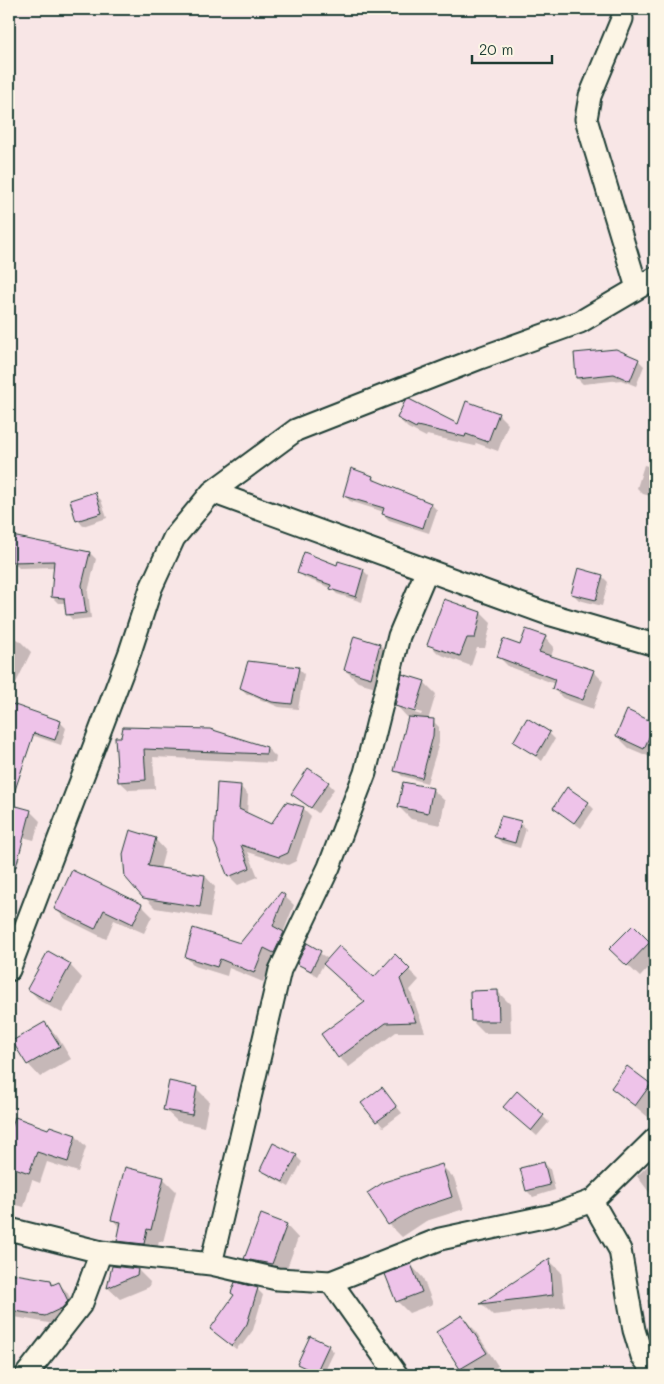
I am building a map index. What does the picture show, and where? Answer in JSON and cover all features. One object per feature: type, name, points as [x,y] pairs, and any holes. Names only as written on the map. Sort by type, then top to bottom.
[{"type":"street","points":[[9,970],[130,652],[151,588],[174,538],[212,492],[296,430],[480,358],[580,322],[650,281],[586,119],[590,96],[622,19]]},
{"type":"street","points":[[212,492],[548,614],[655,645]]},
{"type":"street","points":[[211,1264],[280,970],[329,867],[365,773],[399,636],[427,570]]},
{"type":"street","points":[[9,1229],[101,1252],[211,1264],[277,1280],[331,1282],[440,1238],[554,1215],[592,1201],[655,1139]]},
{"type":"street","points":[[592,1201],[620,1250],[634,1330],[642,1356],[655,1373]]},
{"type":"street","points":[[26,1375],[82,1303],[101,1252]]},
{"type":"street","points":[[331,1282],[397,1375]]},
{"type":"building","points":[[616,349],[639,359],[630,381],[614,374],[576,378],[574,353]]},
{"type":"building","points":[[409,399],[458,424],[466,401],[499,413],[488,442],[466,434],[465,437],[417,426],[416,428],[397,418],[405,401]]},
{"type":"building","points":[[351,468],[373,476],[372,479],[431,503],[423,528],[382,514],[384,508],[343,496]]},
{"type":"building","points":[[95,492],[102,513],[76,521],[70,500]]},
{"type":"building","points":[[12,536],[90,552],[82,585],[86,613],[66,615],[64,598],[51,597],[54,561],[12,562]]},
{"type":"building","points":[[304,552],[337,565],[338,561],[364,569],[356,597],[330,589],[331,585],[297,573]]},
{"type":"building","points":[[578,568],[603,575],[596,600],[571,594]]},
{"type":"building","points":[[444,599],[481,612],[475,638],[467,638],[460,656],[427,645]]},
{"type":"building","points":[[526,629],[546,636],[539,652],[594,670],[583,700],[552,689],[555,679],[497,657],[503,639],[520,645]]},
{"type":"building","points":[[354,636],[380,644],[371,678],[344,670]]},
{"type":"building","points":[[248,661],[299,667],[292,704],[272,702],[240,688]]},
{"type":"building","points":[[402,674],[425,681],[415,712],[395,706]]},
{"type":"building","points":[[9,703],[61,721],[55,740],[34,733],[13,796],[9,796]]},
{"type":"building","points":[[627,710],[655,723],[644,749],[616,736]]},
{"type":"building","points":[[408,717],[434,719],[433,736],[422,778],[394,771]]},
{"type":"building","points":[[527,718],[550,732],[536,756],[513,742]]},
{"type":"building","points":[[123,727],[210,729],[267,747],[266,754],[144,749],[146,780],[118,782],[115,737],[121,737]]},
{"type":"building","points":[[308,768],[329,782],[311,808],[291,794]]},
{"type":"building","points":[[403,782],[433,788],[428,813],[398,807]]},
{"type":"building","points":[[217,783],[241,785],[239,809],[271,824],[286,802],[304,807],[288,853],[279,857],[241,845],[250,868],[228,877],[214,842]]},
{"type":"building","points":[[567,787],[589,802],[574,823],[553,808]]},
{"type":"building","points":[[9,804],[31,810],[16,867],[9,866]]},
{"type":"building","points":[[501,816],[521,821],[515,843],[494,837]]},
{"type":"building","points":[[130,830],[156,838],[148,866],[205,875],[200,907],[143,898],[125,877],[123,854]]},
{"type":"building","points":[[72,870],[142,904],[133,924],[104,910],[95,929],[54,909]]},
{"type":"building","points":[[281,892],[285,895],[273,926],[284,932],[274,953],[264,948],[254,973],[220,959],[217,967],[185,957],[193,928],[240,943]]},
{"type":"building","points":[[633,925],[650,942],[627,966],[609,949]]},
{"type":"building","points":[[307,943],[321,951],[311,971],[297,964]]},
{"type":"building","points":[[339,946],[374,977],[395,954],[410,969],[400,979],[416,1022],[386,1023],[338,1058],[321,1034],[365,1002],[323,964]]},
{"type":"building","points":[[48,951],[71,964],[50,1002],[27,989]]},
{"type":"building","points":[[498,990],[499,1021],[471,1021],[470,991]]},
{"type":"building","points":[[45,1022],[60,1046],[27,1065],[12,1041]]},
{"type":"building","points":[[627,1066],[651,1084],[635,1106],[611,1088]]},
{"type":"building","points":[[169,1081],[197,1087],[192,1115],[163,1110]]},
{"type":"building","points":[[382,1087],[397,1107],[376,1122],[361,1103]]},
{"type":"building","points":[[517,1091],[544,1115],[531,1131],[503,1107]]},
{"type":"building","points":[[15,1117],[48,1129],[50,1126],[76,1135],[68,1162],[37,1152],[29,1173],[9,1166],[9,1136]]},
{"type":"building","points":[[273,1143],[297,1155],[283,1182],[260,1170]]},
{"type":"building","points":[[544,1162],[550,1185],[526,1191],[520,1168]]},
{"type":"building","points":[[442,1164],[452,1197],[413,1210],[388,1225],[367,1193],[384,1182]]},
{"type":"building","points":[[125,1167],[164,1177],[151,1230],[147,1229],[144,1244],[117,1241],[121,1222],[111,1220]]},
{"type":"building","points":[[261,1214],[287,1224],[272,1264],[244,1259]]},
{"type":"building","points":[[550,1258],[553,1295],[480,1304]]},
{"type":"building","points":[[411,1264],[422,1292],[396,1302],[385,1274]]},
{"type":"building","points":[[112,1266],[138,1269],[137,1275],[107,1288]]},
{"type":"building","points":[[9,1273],[51,1280],[52,1285],[59,1282],[68,1301],[62,1308],[45,1316],[9,1310]]},
{"type":"building","points":[[235,1282],[258,1288],[247,1324],[232,1346],[210,1329],[234,1295],[231,1293]]},
{"type":"building","points":[[462,1315],[487,1353],[460,1369],[436,1332]]},
{"type":"building","points":[[310,1336],[329,1345],[316,1373],[297,1364]]}]
